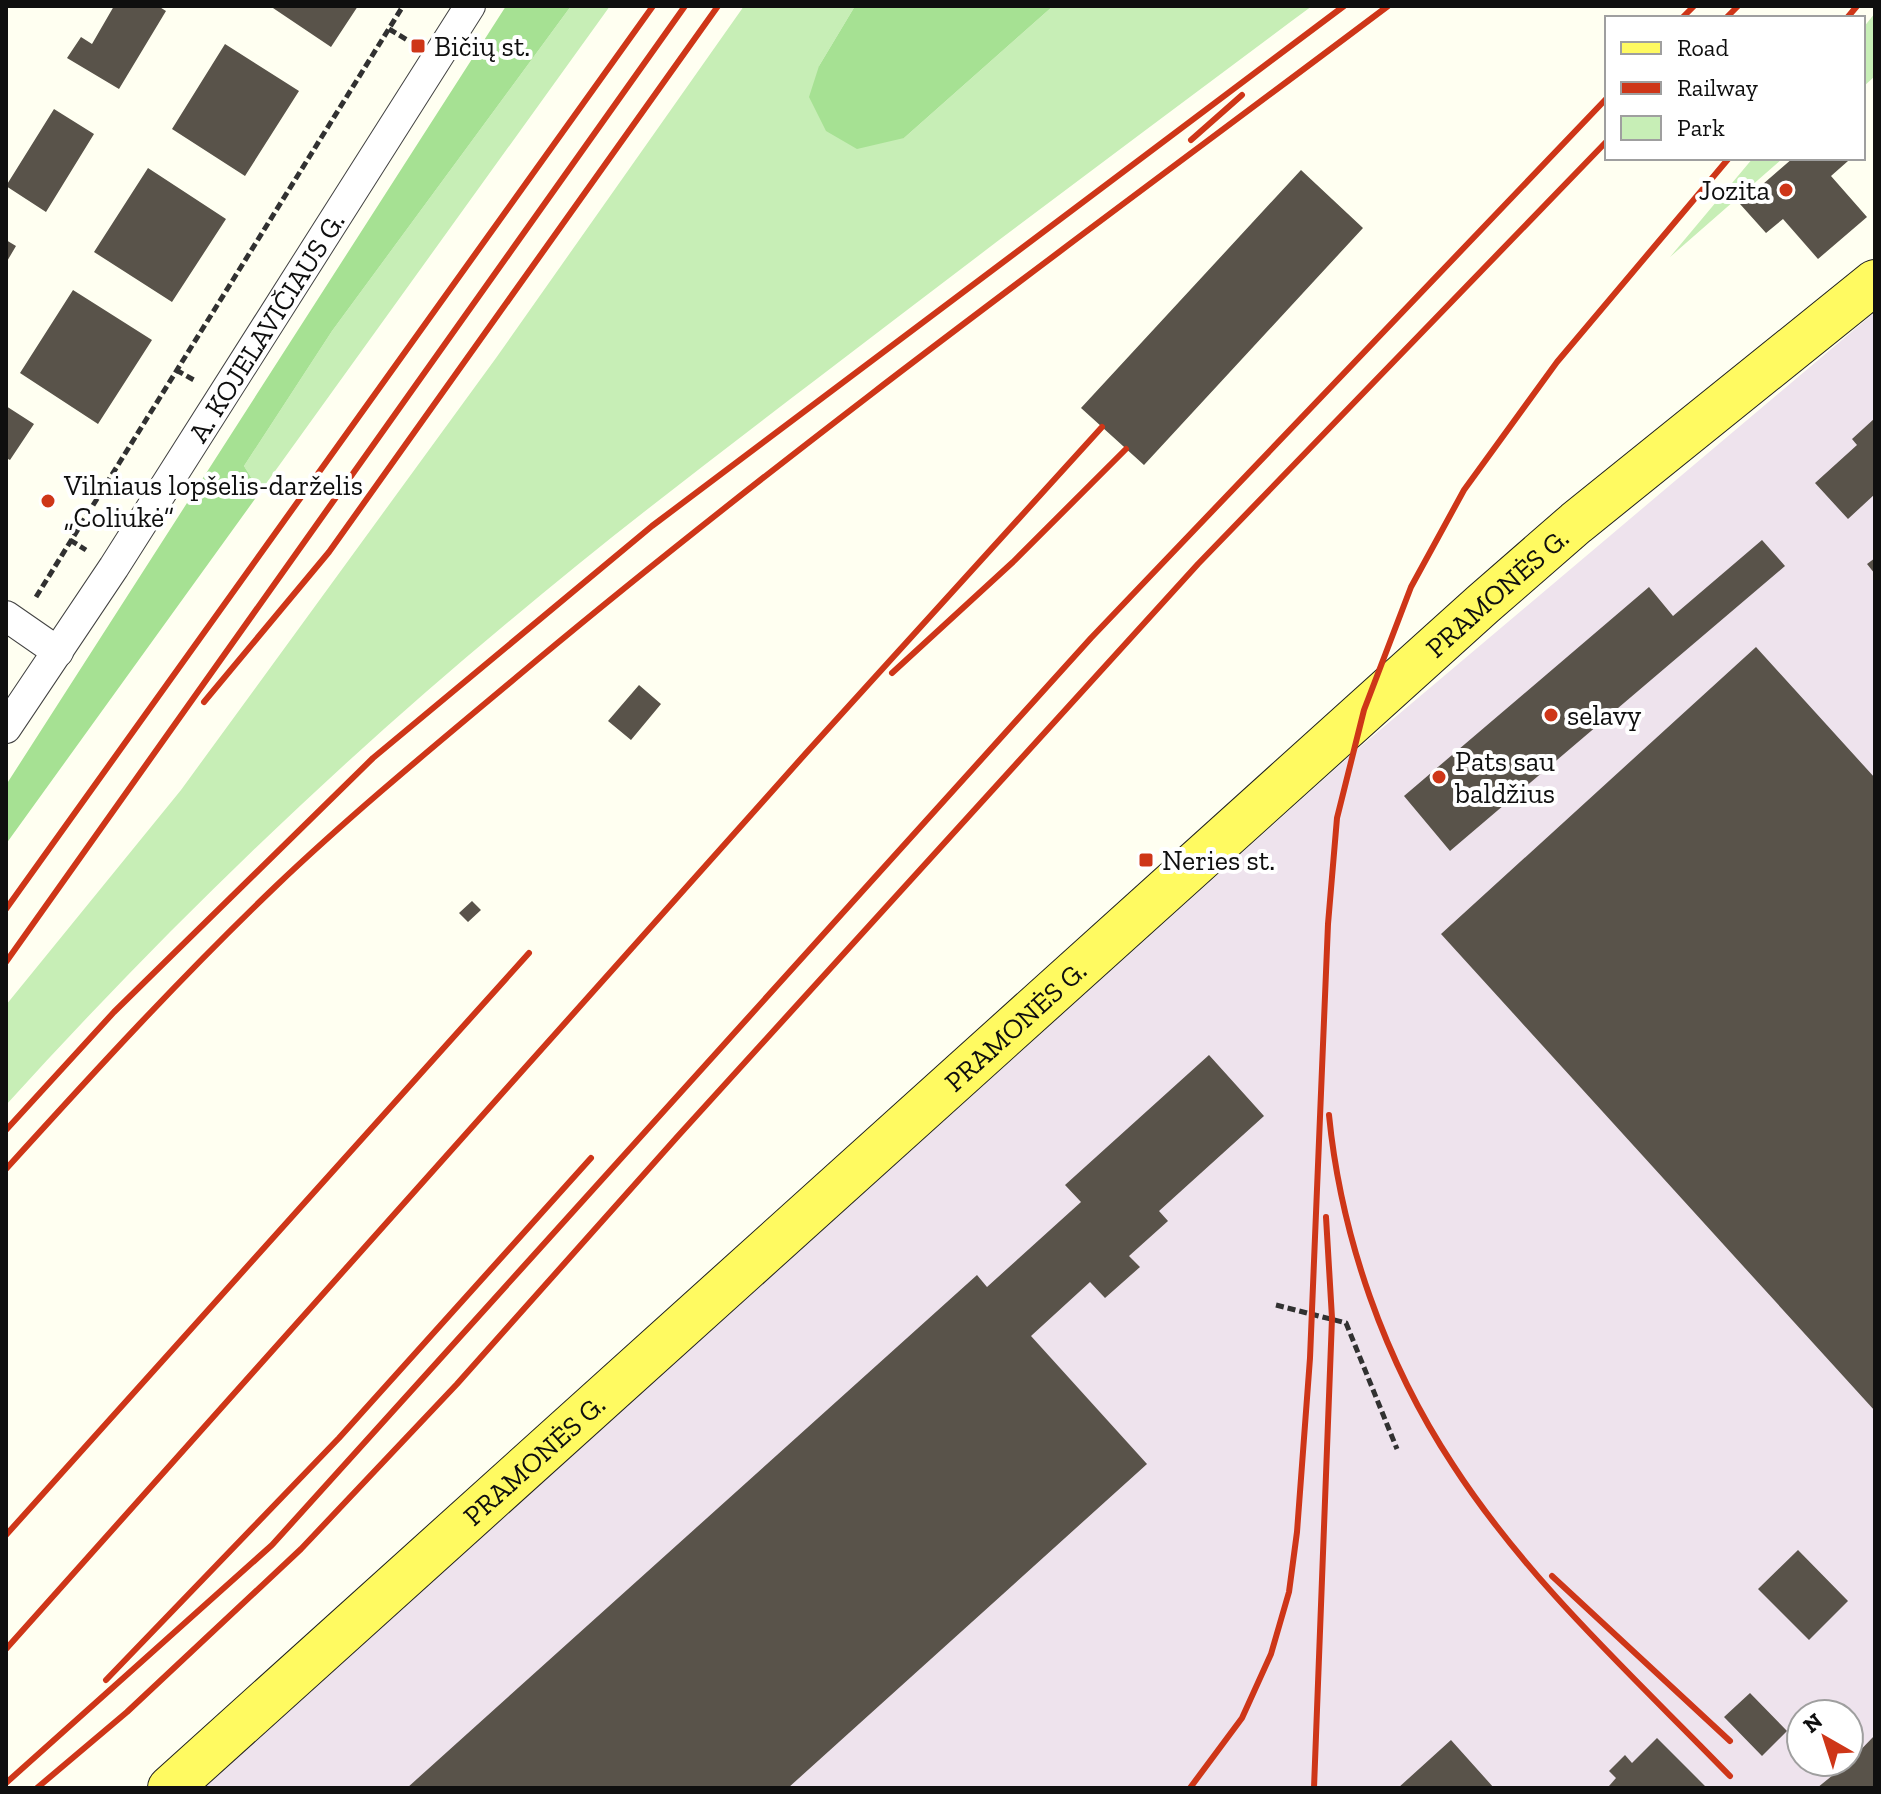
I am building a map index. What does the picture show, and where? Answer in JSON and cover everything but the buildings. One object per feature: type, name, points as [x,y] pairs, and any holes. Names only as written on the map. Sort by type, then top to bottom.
[{"type":"main road","name":"PRAMONĖS G.","points":[[170,1788],[1471,614],[1576,523],[1875,282]]},
{"type":"street","name":"A. KOJELAVIČIAUS G.","points":[[6,728],[130,543],[470,6]]},
{"type":"street","points":[[13,621],[58,652]]},
{"type":"path","points":[[13,621],[108,478],[403,6]]},
{"type":"path","points":[[1276,1305],[1346,1323],[1397,1449]]},
{"type":"shaded area","points":[[1875,312],[1875,1788],[203,1788],[1354,752]]},
{"type":"green space","points":[[506,6],[571,6],[332,331],[244,466],[260,492],[6,844],[6,785]]},
{"type":"green space","points":[[571,6],[610,6],[260,492],[244,466],[332,331]]},
{"type":"green space","points":[[744,6],[855,6],[819,66],[904,138],[1053,6],[1312,6],[739,438],[507,623],[375,737],[248,855],[125,978],[6,1105],[6,1005],[181,790],[496,358]]},
{"type":"green space","points":[[855,6],[1053,6],[904,138],[857,149],[826,131],[809,97],[819,66]]},
{"type":"green space","points":[[1875,13],[1875,76],[1865,85],[1865,26]]},
{"type":"green space","points":[[1751,160],[1781,160],[1670,257]]},
{"type":"railway","points":[[6,909],[653,6]]},
{"type":"railway","points":[[6,962],[685,6]]},
{"type":"railway","points":[[204,702],[329,552],[718,6]]},
{"type":"railway","points":[[6,1130],[114,1012],[373,758],[652,526],[1344,6]]},
{"type":"railway","points":[[6,1169],[241,920],[339,828],[438,743],[746,491],[1388,6]]},
{"type":"railway","points":[[1684,16],[1694,6]]},
{"type":"railway","points":[[1728,16],[1738,6]]},
{"type":"railway","points":[[1849,16],[1857,6]]},
{"type":"railway","points":[[1191,140],[1242,95]]},
{"type":"railway","points":[[6,1783],[272,1545],[1091,638],[1605,100]]},
{"type":"railway","points":[[37,1788],[127,1712],[301,1549],[457,1384],[1198,564],[1605,143]]},
{"type":"railway","points":[[1190,1788],[1242,1718],[1271,1654],[1289,1592],[1297,1532],[1310,1358],[1328,924],[1337,818],[1364,710],[1411,587],[1464,490],[1557,362],[1727,160]]},
{"type":"railway","points":[[6,1649],[807,752],[1102,427]]},
{"type":"railway","points":[[892,673],[1013,562],[1126,449]]},
{"type":"railway","points":[[6,1535],[529,953]]},
{"type":"railway","points":[[1329,1115],[1344,1207],[1370,1297],[1407,1384],[1453,1465],[1482,1508],[1548,1588],[1730,1776]]},
{"type":"railway","points":[[106,1680],[339,1438],[591,1158]]},
{"type":"railway","points":[[1314,1788],[1332,1318],[1326,1217]]},
{"type":"railway","points":[[1552,1576],[1730,1741]]},
{"type":"place","name":"Bičių st.","points":[[418,46]]},
{"type":"place","name":"Jozita","points":[[1786,190]]},
{"type":"place","name":"Vilniaus lopšelis-darželis „Coliukė“","points":[[48,501]]},
{"type":"place","name":"selavy","points":[[1551,715]]},
{"type":"place","name":"Pats sau baldžius","points":[[1439,777]]},
{"type":"place","name":"Neries st.","points":[[1146,860]]}]
